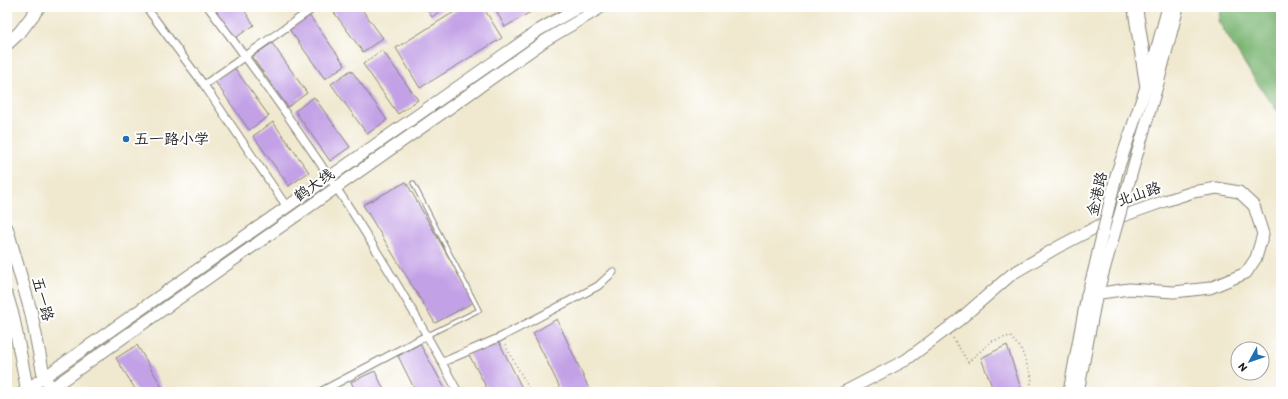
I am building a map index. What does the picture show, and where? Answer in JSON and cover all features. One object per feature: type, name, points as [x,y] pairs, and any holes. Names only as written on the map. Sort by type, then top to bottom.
[{"type":"highway","points":[[1135,7],[1147,84]]},
{"type":"main road","points":[[7,44],[20,32],[40,7]]},
{"type":"main road","name":"鹤大线","points":[[27,391],[44,377],[539,30],[579,7]]},
{"type":"main road","name":"鹤大线","points":[[51,391],[336,187],[546,40],[602,7]]},
{"type":"main road","name":"金港路","points":[[1097,276],[1117,172],[1147,84],[1168,7]]},
{"type":"main road","name":"金港路","points":[[1069,392],[1097,276],[1135,161],[1178,7]]},
{"type":"main road","name":"北山路","points":[[844,392],[906,360],[947,329],[1012,274],[1058,247],[1106,222],[1179,196],[1217,188],[1239,192],[1254,206],[1263,234],[1256,258],[1246,273],[1210,288],[1174,292],[1129,289],[1092,295]]},
{"type":"main road","name":"五一路","points":[[7,229],[31,312],[44,377]]},
{"type":"main road","name":"金港路","points":[[1078,392],[1092,295]]},
{"type":"main road","points":[[7,296],[13,316],[27,391]]},
{"type":"main road","points":[[44,377],[51,391]]},
{"type":"street","points":[[146,7],[204,85],[287,207]]},
{"type":"street","points":[[208,7],[245,56],[330,177],[428,335],[458,392]]},
{"type":"street","points":[[204,85],[315,7]]},
{"type":"street","points":[[443,362],[501,337],[598,286],[613,272]]},
{"type":"street","points":[[320,392],[428,335]]},
{"type":"lane","points":[[413,183],[479,310],[428,335]]},
{"type":"path","points":[[947,329],[968,362],[992,341],[1010,336],[1021,348],[1032,378],[1029,392]]},
{"type":"path","points":[[501,337],[531,392]]},
{"type":"green space","points":[[1221,7],[1281,7],[1281,116],[1255,80],[1218,21]]},
{"type":"building","points":[[212,7],[242,7],[254,25],[234,39]]},
{"type":"building","points":[[330,7],[360,7],[383,38],[363,52]]},
{"type":"building","points":[[425,7],[445,7],[432,17]]},
{"type":"building","points":[[462,7],[483,7],[502,38],[420,88],[396,48]]},
{"type":"building","points":[[494,7],[539,7],[505,27]]},
{"type":"building","points":[[309,15],[345,65],[325,79],[289,29]]},
{"type":"building","points":[[272,43],[307,93],[288,107],[252,57]]},
{"type":"building","points":[[382,50],[418,100],[398,114],[363,64]]},
{"type":"building","points":[[233,66],[269,116],[249,130],[214,80]]},
{"type":"building","points":[[351,70],[387,120],[367,134],[331,84]]},
{"type":"building","points":[[314,97],[350,147],[330,161],[295,111]]},
{"type":"building","points":[[273,122],[309,172],[289,186],[253,136]]},
{"type":"building","points":[[406,182],[474,302],[435,323],[363,205]]},
{"type":"building","points":[[557,319],[590,391],[589,392],[562,392],[533,333]]},
{"type":"building","points":[[498,340],[524,392],[489,392],[468,353]]},
{"type":"building","points":[[420,344],[447,392],[416,392],[398,356]]},
{"type":"building","points":[[137,345],[165,392],[137,392],[116,358]]},
{"type":"building","points":[[1007,345],[1022,392],[994,392],[981,358]]},
{"type":"building","points":[[375,371],[385,392],[356,392],[351,382]]},
{"type":"place","name":"五一路小学","points":[[126,139]]}]
